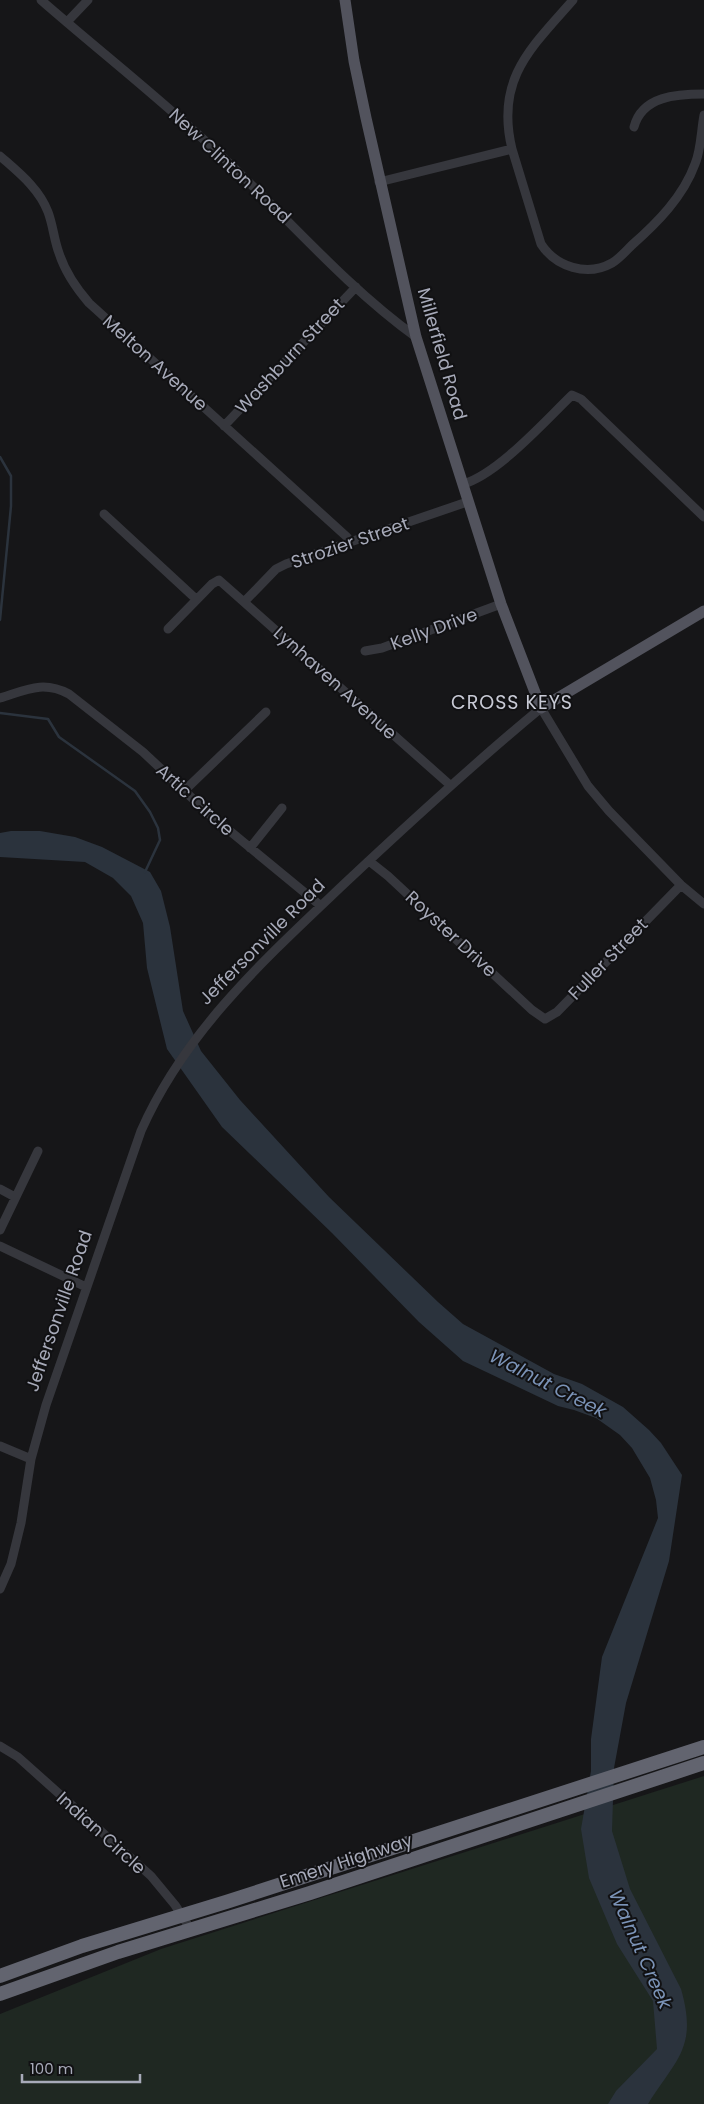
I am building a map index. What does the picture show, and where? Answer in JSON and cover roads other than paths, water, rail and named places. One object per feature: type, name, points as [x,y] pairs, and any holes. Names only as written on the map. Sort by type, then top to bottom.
[{"type":"highway","name":"Emery Highway","points":[[0,1976],[82,1946],[226,1902],[632,1769],[704,1748]]},
{"type":"highway","name":"Emery Highway","points":[[0,1994],[118,1952],[635,1787],[704,1763]]},
{"type":"main road","name":"Millerfield Road","points":[[345,0],[354,61],[416,337],[501,604],[541,708]]},
{"type":"main road","name":"Jeffersonville Road","points":[[541,708],[704,611]]},
{"type":"street","name":"New Clinton Road","points":[[41,0],[184,121],[229,162],[356,287],[398,324],[416,337]]},
{"type":"street","points":[[67,22],[88,0]]},
{"type":"street","points":[[573,0],[531,48],[520,65],[511,86],[508,107],[509,137],[512,149],[542,244],[545,250],[556,260],[571,268],[586,270],[600,268],[612,263],[654,225],[683,189],[696,163],[704,115]]},
{"type":"street","points":[[634,127],[642,110],[650,104],[661,99],[684,94],[704,94]]},
{"type":"street","points":[[380,182],[512,149]]},
{"type":"street","name":"Melton Avenue","points":[[0,156],[27,180],[48,210],[59,254],[67,272],[79,290],[110,322],[347,537],[350,542]]},
{"type":"street","name":"Washburn Street","points":[[224,426],[356,287]]},
{"type":"street","points":[[463,484],[484,474],[516,449],[572,394],[704,517]]},
{"type":"street","name":"Strozier Street","points":[[244,602],[276,569],[297,559],[467,502]]},
{"type":"street","points":[[104,514],[196,599],[168,629]]},
{"type":"street","name":"Lynhaven Avenue","points":[[196,599],[219,580],[450,785]]},
{"type":"street","name":"Kelly Drive","points":[[365,651],[382,648],[501,604]]},
{"type":"street","name":"Artic Circle","points":[[0,698],[45,686],[56,688],[69,694],[143,752],[250,848],[321,906]]},
{"type":"street","points":[[541,708],[588,786],[609,811],[681,885],[704,904]]},
{"type":"street","name":"Jeffersonville Road","points":[[0,1589],[11,1564],[21,1523],[31,1459],[46,1405],[134,1148],[161,1091],[197,1036],[246,978],[450,785],[541,708]]},
{"type":"street","points":[[185,790],[266,712]]},
{"type":"street","points":[[250,848],[282,808]]},
{"type":"street","name":"Royster Drive","points":[[368,861],[388,876],[532,1010]]},
{"type":"street","name":"Fuller Street","points":[[532,1010],[545,1020],[557,1012],[681,885]]},
{"type":"street","points":[[0,1230],[38,1151]]},
{"type":"street","points":[[0,1189],[15,1197]]},
{"type":"street","points":[[0,1246],[86,1288]]},
{"type":"street","points":[[0,1446],[31,1459]]},
{"type":"street","name":"Indian Circle","points":[[0,1746],[18,1757],[151,1876],[175,1905],[191,1930]]},
{"type":"water","name":"Walnut Creek","points":[[40,831],[75,837],[102,847],[150,872],[161,891],[170,927],[183,1011],[201,1051],[240,1100],[329,1197],[463,1324],[554,1374],[582,1384],[623,1407],[661,1443],[682,1475],[669,1561],[626,1703],[614,1768],[612,1831],[630,1889],[681,1989],[686,2009],[687,2026],[681,2052],[648,2104],[608,2104],[616,2091],[657,2049],[653,2001],[617,1944],[589,1878],[581,1829],[591,1771],[591,1739],[602,1657],[658,1518],[656,1500],[650,1478],[632,1448],[620,1435],[596,1418],[558,1406],[463,1361],[419,1322],[332,1233],[222,1127],[167,1049],[147,968],[143,923],[131,896],[113,878],[85,862],[0,857],[0,833]]},
{"type":"waterway","points":[[0,457],[11,476],[11,506],[0,620]]},
{"type":"waterway","points":[[0,713],[48,719],[59,737],[135,791],[150,812],[158,828],[160,840],[145,872]]},
{"type":"district","name":"CROSS KEYS","points":[[512,702]]}]
